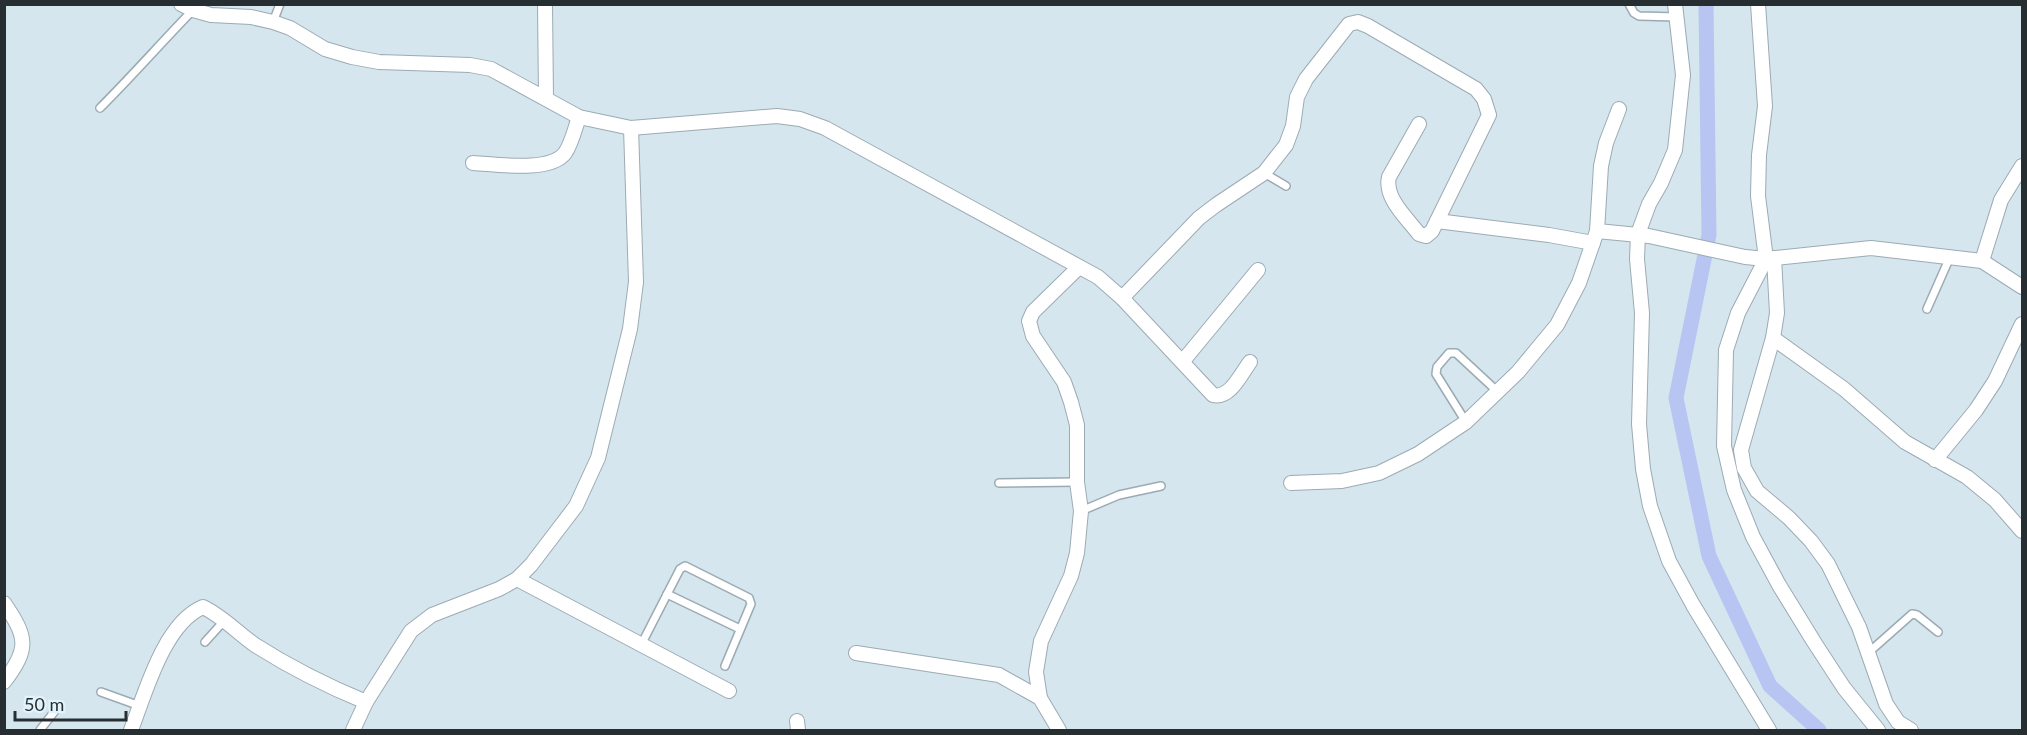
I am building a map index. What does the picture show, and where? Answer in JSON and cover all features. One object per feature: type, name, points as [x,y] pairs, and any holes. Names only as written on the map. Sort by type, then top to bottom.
[{"type":"street","points":[[545,4],[546,98]]},
{"type":"street","points":[[1758,4],[1765,106],[1759,155],[1758,196],[1770,258],[1777,313],[1773,338],[1741,450],[1744,468],[1757,491],[1789,518],[1811,541],[1828,564],[1859,627],[1894,726],[1911,730]]},
{"type":"street","points":[[187,7],[211,15],[251,17],[273,22],[290,28],[325,49],[352,57],[379,62],[470,65],[491,69],[579,117],[631,128],[777,116],[800,119],[825,128],[1098,277],[1122,297],[1213,395],[1220,396],[1227,393],[1250,362]]},
{"type":"street","points":[[1676,11],[1683,75],[1675,150],[1649,204],[1637,260],[1642,313],[1639,424],[1643,468],[1650,506],[1669,561],[1769,730]]},
{"type":"street","points":[[1122,297],[1199,218],[1216,204],[1264,173],[1286,145],[1293,126],[1297,97],[1306,79],[1349,24],[1358,22],[1368,26],[1476,89],[1484,99],[1489,115],[1432,231],[1426,236],[1419,234],[1389,194],[1387,186],[1389,177],[1419,124]]},
{"type":"street","points":[[1291,483],[1342,481],[1379,473],[1418,454],[1466,422],[1518,372],[1557,325],[1579,283],[1595,237],[1601,166],[1618,109]]},
{"type":"street","points":[[473,163],[543,165],[556,161],[566,152],[579,117]]},
{"type":"street","points":[[353,730],[366,702],[411,631],[432,615],[499,589],[517,579],[531,565],[576,506],[598,458],[630,328],[636,282],[631,128]]},
{"type":"street","points":[[1982,261],[2001,200],[2022,166]]},
{"type":"street","points":[[1437,221],[1549,235],[1595,237],[1643,235],[1745,257],[1770,258],[1871,248],[1982,261],[2022,287]]},
{"type":"street","points":[[1770,258],[1738,313],[1726,350],[1724,446],[1734,490],[1753,537],[1779,585],[1844,688],[1878,730]]},
{"type":"street","points":[[1059,730],[1040,698],[1036,672],[1041,641],[1071,576],[1077,553],[1081,511],[1077,482],[1077,425],[1064,382],[1033,336],[1029,321],[1034,312],[1079,267]]},
{"type":"street","points":[[1183,362],[1258,270]]},
{"type":"street","points":[[1935,460],[1976,410],[1995,381],[2022,324]]},
{"type":"street","points":[[1773,338],[1844,388],[1905,442],[1966,477],[1995,500],[2022,531]]},
{"type":"street","points":[[517,579],[729,692]]},
{"type":"street","points":[[4,603],[22,633],[23,650],[16,666],[4,682]]},
{"type":"street","points":[[131,730],[161,653],[179,627],[195,610],[203,607],[283,663],[325,685],[366,702]]},
{"type":"street","points":[[856,653],[999,675],[1040,698]]},
{"type":"lane","points":[[273,22],[280,4]]},
{"type":"lane","points":[[1629,4],[1634,13],[1639,16],[1676,11]]},
{"type":"lane","points":[[100,108],[136,72],[187,7]]},
{"type":"lane","points":[[1264,173],[1286,186]]},
{"type":"lane","points":[[1927,309],[1950,257]]},
{"type":"lane","points":[[1466,422],[1436,374],[1437,367],[1449,353],[1456,353],[1498,392]]},
{"type":"lane","points":[[999,483],[1077,482]]},
{"type":"lane","points":[[1081,511],[1119,495],[1161,486]]},
{"type":"lane","points":[[641,645],[680,569],[685,566],[749,598],[751,604],[725,666]]},
{"type":"lane","points":[[667,594],[740,629]]},
{"type":"lane","points":[[1868,653],[1912,614],[1917,615],[1938,632]]},
{"type":"lane","points":[[205,642],[224,621]]},
{"type":"lane","points":[[101,692],[141,706]]},
{"type":"lane","points":[[40,730],[58,707]]},
{"type":"waterway","points":[[1706,4],[1709,235],[1676,398],[1709,556],[1770,686],[1819,730]]}]
